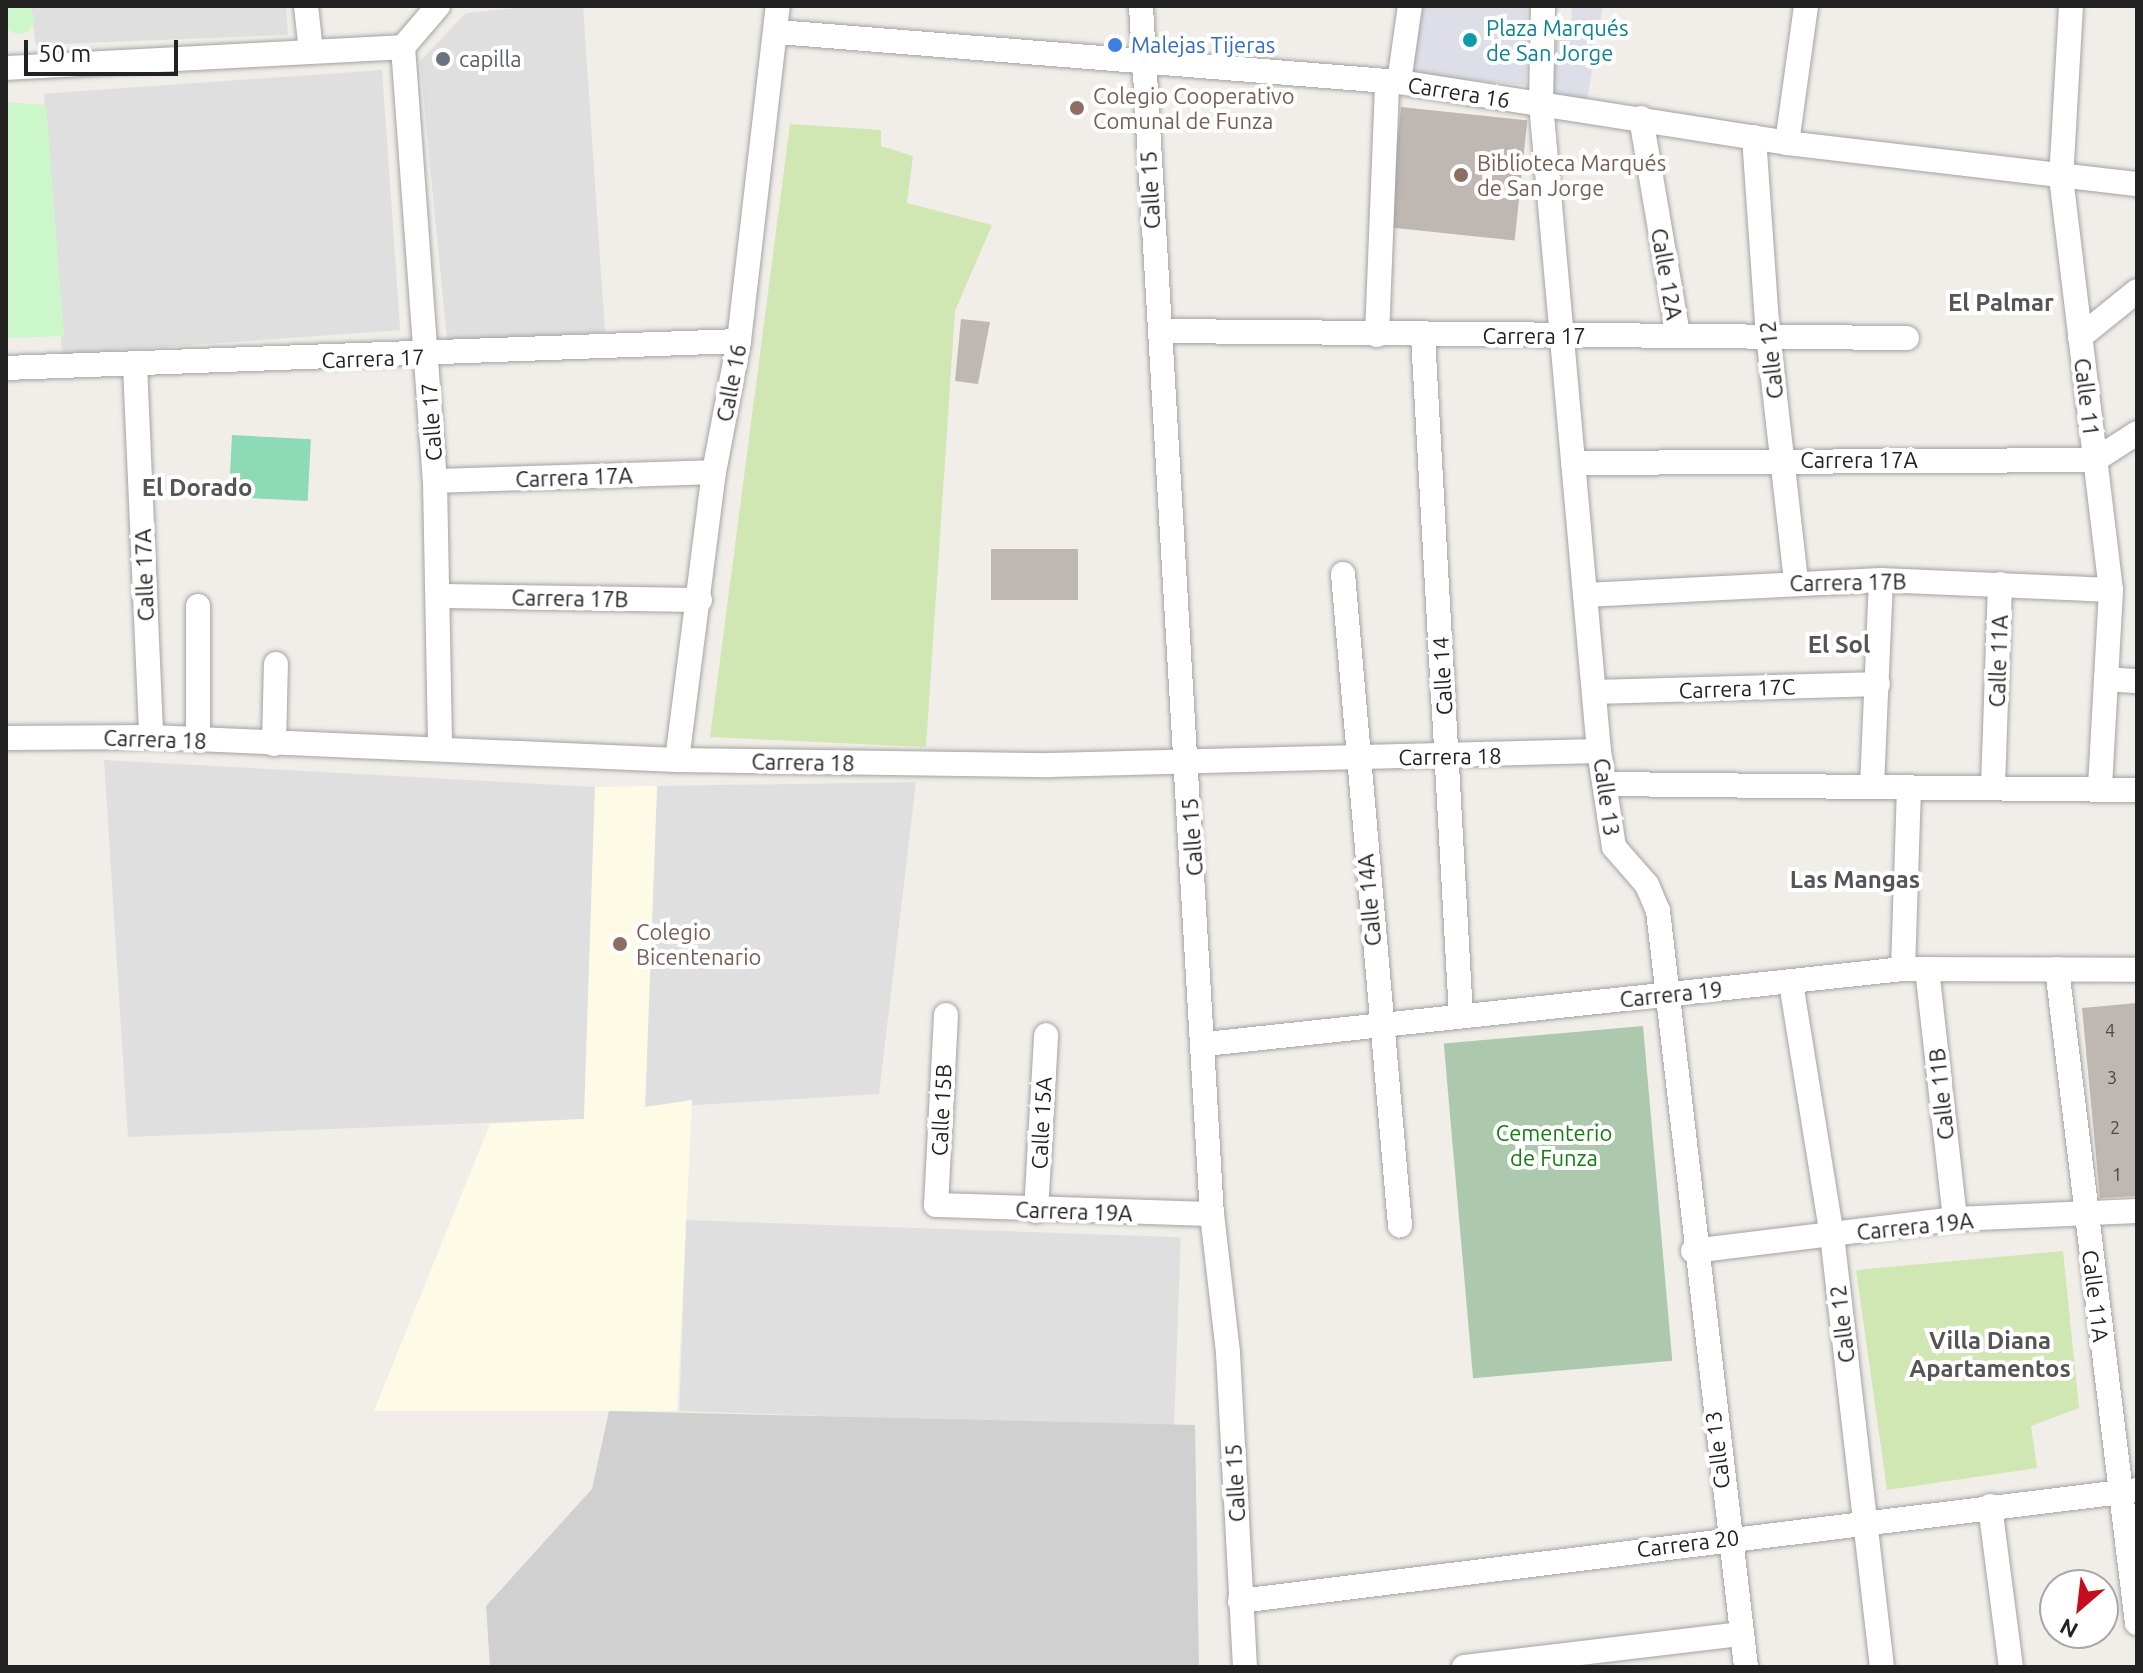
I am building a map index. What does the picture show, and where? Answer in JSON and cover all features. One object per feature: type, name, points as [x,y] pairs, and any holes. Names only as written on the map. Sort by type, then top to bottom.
[{"type":"street","points":[[306,6],[311,51]]},
{"type":"street","points":[[6,68],[403,47],[438,6]]},
{"type":"street","name":"Calle 16","points":[[677,760],[700,600],[714,472],[739,341],[778,32],[778,6]]},
{"type":"street","name":"Calle 15","points":[[1141,6],[1186,764],[1206,1044],[1212,1214],[1228,1353],[1245,1667]]},
{"type":"street","points":[[1377,335],[1393,82],[1410,6]]},
{"type":"street","name":"Calle 13","points":[[1543,6],[1541,104],[1560,337],[1597,692],[1599,751],[1614,847],[1647,885],[1658,911],[1693,1251],[1746,1667]]},
{"type":"street","points":[[1787,143],[1806,6]]},
{"type":"street","name":"Calle 11","points":[[2071,6],[2061,177],[2111,590],[2100,789]]},
{"type":"street","name":"Carrera 16","points":[[778,32],[1144,58],[1393,82],[1787,143],[2134,189]]},
{"type":"street","name":"Calle 17","points":[[403,47],[435,481],[441,596],[440,749]]},
{"type":"street","name":"Calle 12A","points":[[1641,118],[1678,335]]},
{"type":"street","name":"Calle 12","points":[[1754,137],[1768,335],[1796,581]]},
{"type":"street","points":[[2080,337],[2137,291]]},
{"type":"street","name":"Carrera 17","points":[[1162,331],[1423,336],[1768,335],[1907,338]]},
{"type":"street","name":"Calle 14","points":[[1423,336],[1461,1015]]},
{"type":"street","name":"Carrera 17","points":[[6,368],[426,356],[739,341]]},
{"type":"street","name":"Calle 17A","points":[[135,365],[151,737]]},
{"type":"street","points":[[2095,460],[2137,433]]},
{"type":"street","name":"Carrera 17A","points":[[1573,463],[2095,460]]},
{"type":"street","name":"Carrera 17A","points":[[435,481],[714,472]]},
{"type":"street","name":"Calle 14A","points":[[1343,574],[1380,1025],[1400,1226]]},
{"type":"street","points":[[1872,786],[1881,580]]},
{"type":"street","name":"Carrera 17B","points":[[1585,595],[1796,581],[1881,580],[2111,590]]},
{"type":"street","name":"Calle 11A","points":[[1993,786],[2000,584]]},
{"type":"street","name":"Carrera 17B","points":[[441,596],[700,600]]},
{"type":"street","points":[[198,606],[198,740]]},
{"type":"street","points":[[274,744],[276,664]]},
{"type":"street","points":[[2106,679],[2137,681]]},
{"type":"street","name":"Carrera 17C","points":[[1597,692],[1878,684]]},
{"type":"street","name":"Carrera 18","points":[[6,738],[151,737],[677,760],[1186,764],[1357,756],[1447,758],[1599,751]]},
{"type":"street","points":[[1605,784],[2137,790]]},
{"type":"street","name":"Calle 11B","points":[[1909,787],[1915,969],[1955,1219]]},
{"type":"street","name":"Carrera 19","points":[[1206,1044],[1915,969],[2137,970]]},
{"type":"street","name":"Calle 11A","points":[[2057,969],[2086,1216],[2129,1491],[2137,1623]]},
{"type":"street","name":"Calle 12","points":[[1791,983],[1832,1235],[1882,1667]]},
{"type":"street","name":"Calle 15B","points":[[936,1205],[946,1015]]},
{"type":"street","name":"Calle 15A","points":[[1036,1211],[1046,1035]]},
{"type":"street","name":"Carrera 19A","points":[[936,1205],[1036,1211],[1212,1214]]},
{"type":"street","name":"Carrera 19A","points":[[1693,1251],[1955,1219],[2086,1216],[2137,1211]]},
{"type":"street","name":"Carrera 20","points":[[1240,1601],[1728,1537],[2129,1491]]},
{"type":"street","points":[[1990,1506],[2011,1667]]},
{"type":"street","points":[[1479,1666],[1742,1634]]},
{"type":"shaded area","points":[[30,6],[286,6],[288,35],[36,45]]},
{"type":"shaded area","points":[[535,6],[583,6],[605,332],[447,341],[420,61],[466,13]]},
{"type":"shaded area","name":"Plaza Marqués de San Jorge","points":[[1421,6],[1527,6],[1526,85],[1407,74]]},
{"type":"shaded area","points":[[1572,6],[1603,6],[1587,100],[1552,95],[1558,22],[1571,27]]},
{"type":"shaded area","points":[[382,70],[400,330],[62,354],[44,94]]},
{"type":"shaded area","points":[[104,760],[595,787],[584,1119],[128,1137]]},
{"type":"shaded area","points":[[916,782],[879,1094],[645,1108],[657,786]]},
{"type":"shaded area","name":"Colegio Bicentenario","points":[[657,786],[645,1107],[692,1100],[677,1411],[374,1411],[490,1124],[584,1119],[595,787]]},
{"type":"shaded area","points":[[686,1220],[1181,1237],[1174,1428],[679,1411]]},
{"type":"shaded area","points":[[609,1411],[1195,1425],[1199,1667],[490,1667],[486,1606],[592,1489]]},
{"type":"green space","points":[[19,4],[29,9],[34,19],[29,29],[19,34],[9,29],[4,19],[9,9]]},
{"type":"green space","points":[[6,102],[46,105],[64,336],[6,338]]},
{"type":"green space","points":[[790,124],[881,130],[881,146],[913,156],[907,203],[992,225],[955,311],[926,747],[710,737]]},
{"type":"green space","points":[[232,435],[311,439],[308,501],[229,497]]},
{"type":"green space","name":"Cementerio de Funza","points":[[1643,1026],[1672,1361],[1473,1378],[1444,1043]]},
{"type":"green space","points":[[2063,1251],[2079,1408],[2031,1426],[2037,1468],[1887,1490],[1856,1270]]},
{"type":"building","name":"Biblioteca Marqués de San Jorge","points":[[1401,107],[1527,120],[1515,241],[1388,227]]},
{"type":"building","points":[[961,319],[990,322],[978,384],[955,381]]},
{"type":"building","points":[[991,549],[1078,549],[1078,600],[991,600]]},
{"type":"building","points":[[2137,1003],[2137,1196],[2100,1198],[2082,1008]]},
{"type":"place","name":"Plaza Marqués de San Jorge","points":[[1470,40]]},
{"type":"place","name":"Malejas Tijeras","points":[[1115,45]]},
{"type":"place","name":"capilla","points":[[443,59]]},
{"type":"place","name":"Colegio Cooperativo Comunal de Funza","points":[[1077,108]]},
{"type":"place","name":"Biblioteca Marqués de San Jorge","points":[[1461,175]]},
{"type":"place","name":"Colegio Bicentenario","points":[[620,944]]},
{"type":"district","name":"El Palmar","points":[[2001,303]]},
{"type":"district","name":"El Dorado","points":[[197,488]]},
{"type":"district","name":"El Sol","points":[[1839,645]]},
{"type":"district","name":"Las Mangas","points":[[1855,880]]},
{"type":"district","name":"Villa Diana Apartamentos","points":[[1990,1355]]}]
